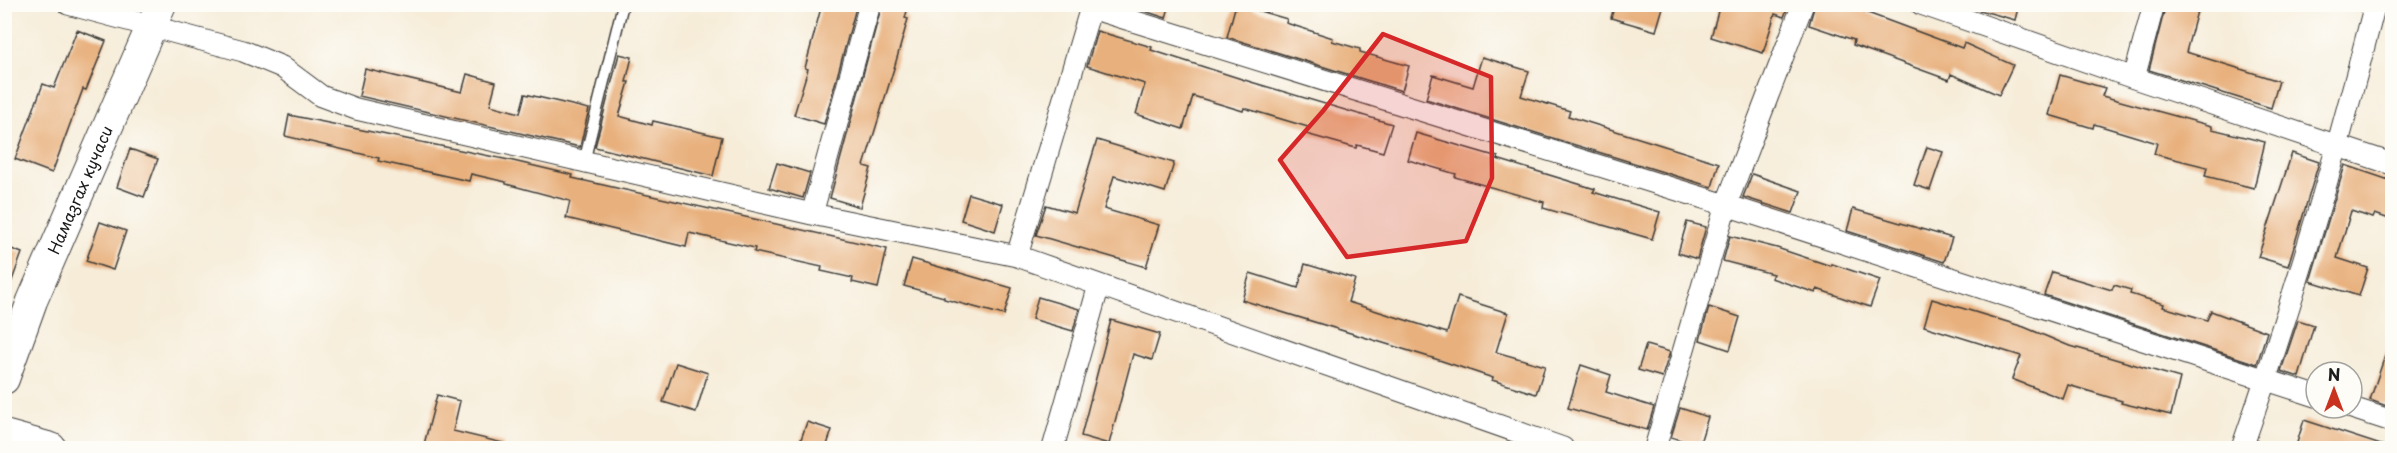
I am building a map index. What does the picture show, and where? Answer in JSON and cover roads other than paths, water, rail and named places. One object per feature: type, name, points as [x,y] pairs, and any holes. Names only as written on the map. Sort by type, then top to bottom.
[{"type":"street","points":[[68,4],[156,15],[282,67],[321,96],[356,109],[812,214],[1017,256],[1563,448]]},
{"type":"street","points":[[812,214],[870,4]]},
{"type":"street","points":[[1655,448],[1726,205],[1803,4]]},
{"type":"street","points":[[1921,4],[2392,164]]},
{"type":"street","points":[[2134,78],[2154,4]]},
{"type":"street","points":[[2242,448],[2266,380],[2338,147],[2375,4]]},
{"type":"street","points":[[1017,256],[1091,6],[1726,205],[2304,392]]},
{"type":"street","name":"Намазгах кучаси","points":[[4,379],[32,301],[156,15]]},
{"type":"street","points":[[1053,448],[1099,285]]},
{"type":"street","points":[[2364,412],[2392,422]]},
{"type":"street","points":[[4,435],[51,448]]},
{"type":"lane","points":[[584,162],[623,4]]}]
